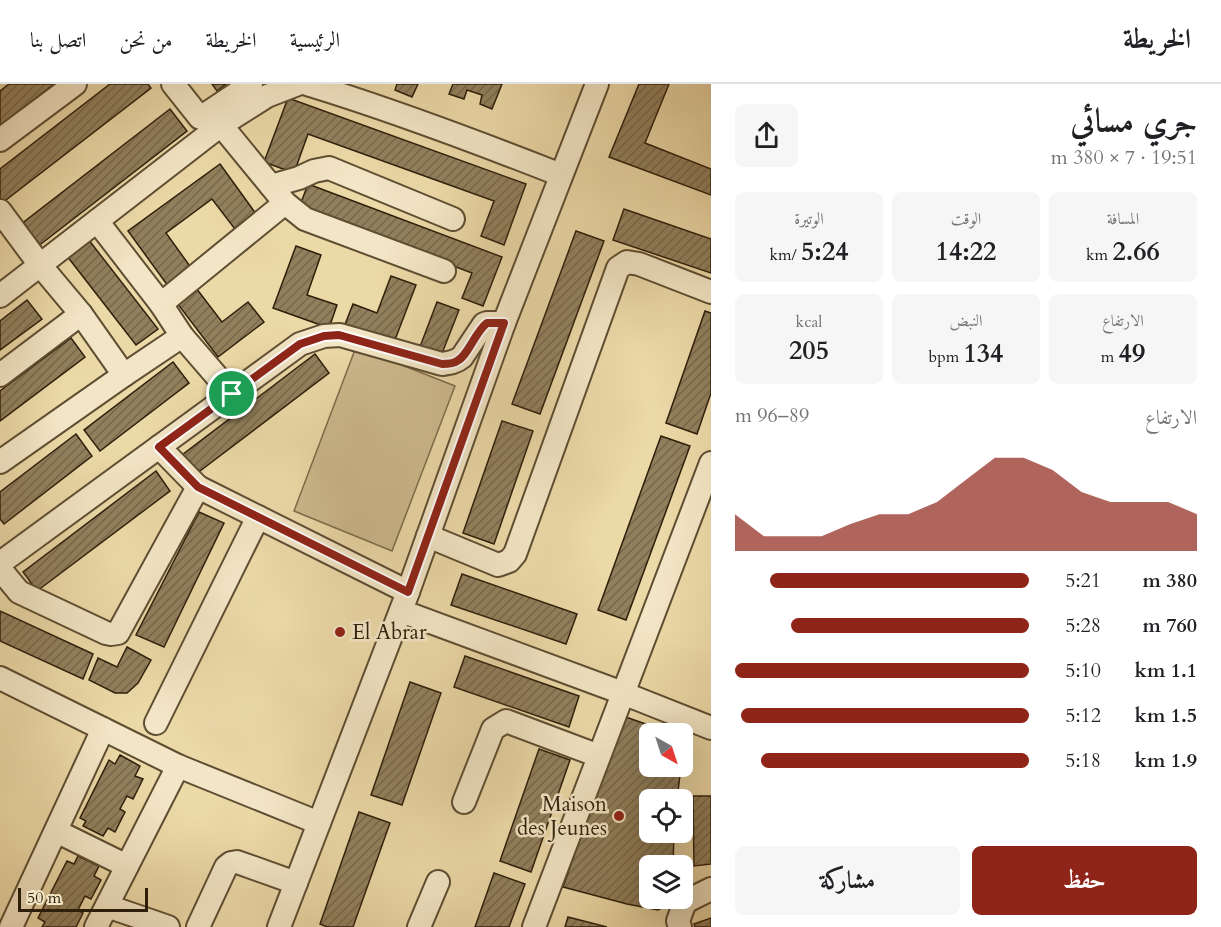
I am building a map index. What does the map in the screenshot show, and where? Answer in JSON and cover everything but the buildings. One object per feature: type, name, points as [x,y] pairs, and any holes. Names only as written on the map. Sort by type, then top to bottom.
[{"type":"street","points":[[0,140],[75,84]]},
{"type":"street","points":[[172,84],[200,118],[251,84]]},
{"type":"street","points":[[0,296],[221,125],[267,96],[298,84]]},
{"type":"street","points":[[306,84],[358,100],[561,175]]},
{"type":"street","points":[[284,926],[296,883],[404,602],[504,323],[597,84]]},
{"type":"street","points":[[221,125],[278,195],[305,219],[444,270]]},
{"type":"street","points":[[160,304],[278,195],[299,178],[314,171],[329,168],[453,219]]},
{"type":"street","points":[[0,211],[40,265],[81,314],[124,375]]},
{"type":"street","points":[[97,221],[182,336],[232,394]]},
{"type":"street","points":[[428,536],[498,565],[509,561],[515,554],[618,268],[627,262],[639,264],[711,292]]},
{"type":"street","points":[[0,375],[81,314]]},
{"type":"street","points":[[0,563],[300,344],[324,336],[339,335],[442,364],[458,361],[487,323],[504,323]]},
{"type":"street","points":[[0,462],[182,336]]},
{"type":"street","points":[[159,447],[198,487],[258,517],[404,602],[711,728]]},
{"type":"street","points":[[534,927],[623,693],[705,500],[711,463]]},
{"type":"street","points":[[0,569],[19,592],[106,633],[118,633],[198,487]]},
{"type":"street","points":[[156,723],[258,517]]},
{"type":"street","points":[[0,678],[178,766],[319,823]]},
{"type":"street","points":[[465,802],[493,729],[506,722],[599,756]]},
{"type":"street","points":[[11,927],[104,729]]},
{"type":"street","points":[[96,927],[178,766]]},
{"type":"street","points":[[56,831],[127,866]]},
{"type":"street","points":[[198,927],[226,867],[231,863],[237,862],[296,883]]},
{"type":"street","points":[[419,927],[438,882]]},
{"type":"street","points":[[680,927],[678,921],[685,902],[711,889]]},
{"type":"street","points":[[107,906],[168,927]]},
{"type":"shaded area","points":[[356,347],[455,386],[392,551],[294,511]]},
{"type":"place","name":"El Abrar","points":[[340,632]]},
{"type":"place","name":"Maison des Jeunes","points":[[619,816]]},
{"type":"route","points":[[487,323],[504,323],[408,592],[198,487],[159,447],[232,394],[300,344],[324,336],[339,335],[442,364],[458,361],[487,323]]}]
